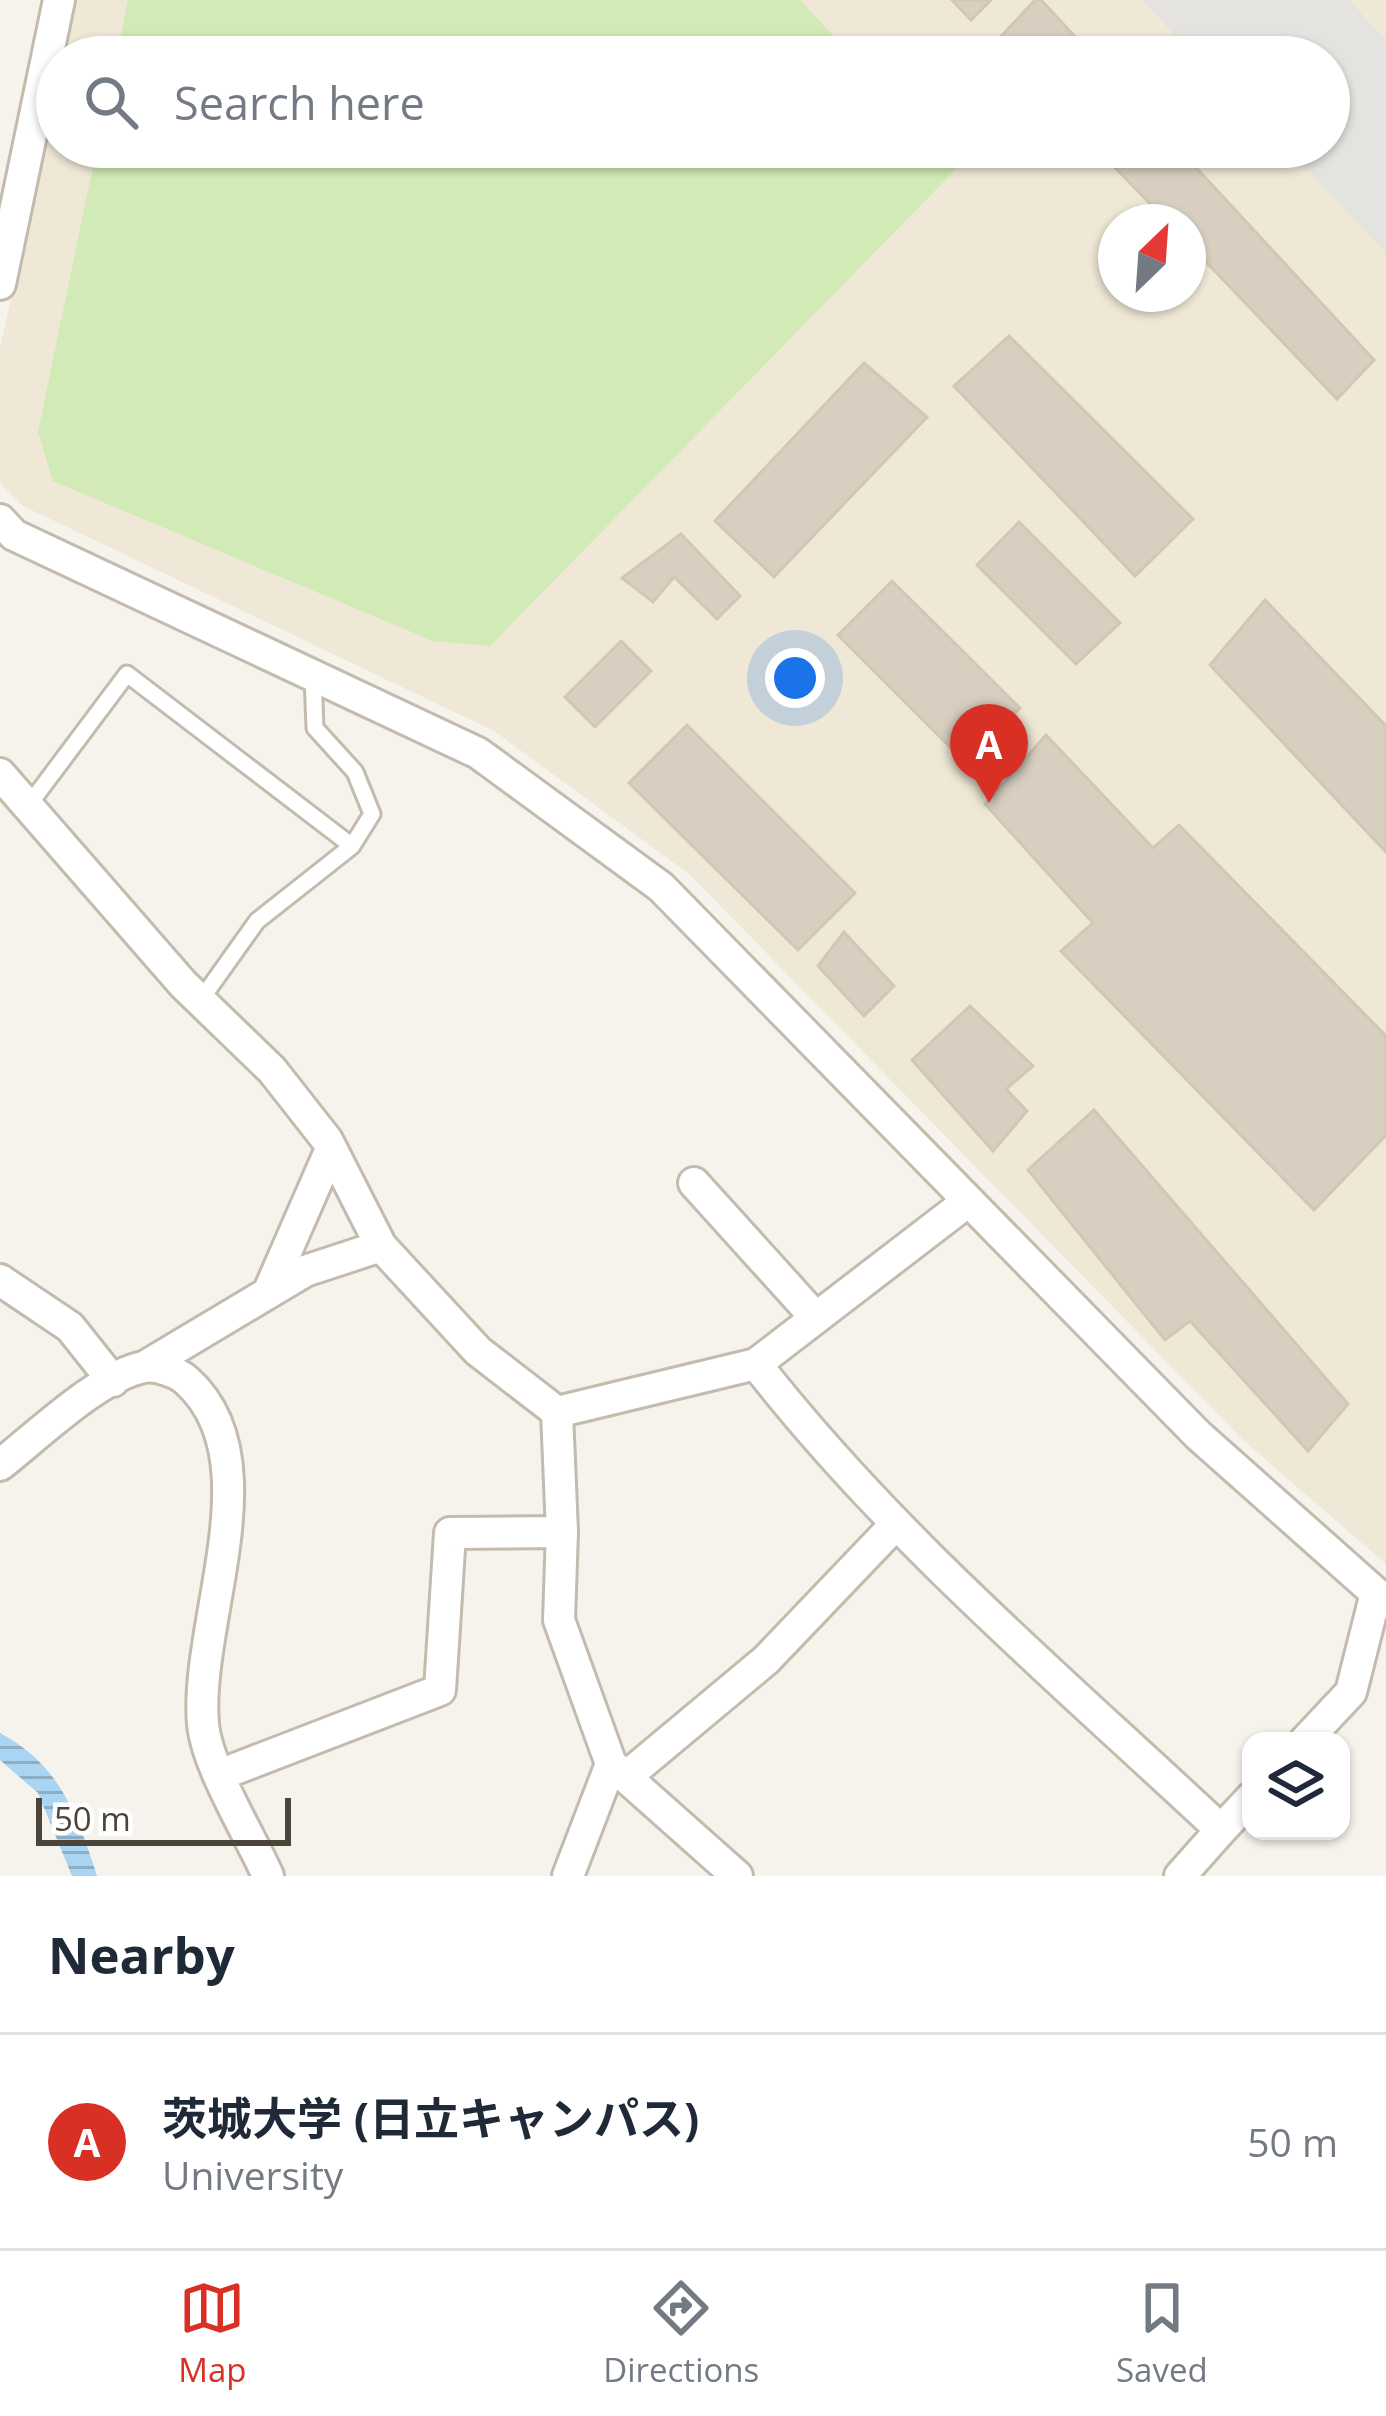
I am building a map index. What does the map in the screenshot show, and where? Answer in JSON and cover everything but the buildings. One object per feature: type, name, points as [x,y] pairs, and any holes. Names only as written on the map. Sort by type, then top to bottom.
[{"type":"street","points":[[52,36],[59,0]]},
{"type":"street","points":[[0,284],[36,111]]},
{"type":"street","points":[[0,520],[14,535],[478,753],[661,887],[1198,1435],[1381,1597],[1351,1692],[1313,1732]]},
{"type":"street","points":[[0,774],[200,1001],[272,1070],[332,1149],[381,1246],[478,1351],[557,1412],[562,1532],[559,1620],[619,1770],[737,1876]]},
{"type":"street","points":[[268,1293],[332,1149]]},
{"type":"street","points":[[694,1183],[816,1318]]},
{"type":"street","points":[[557,1412],[756,1364],[967,1202]]},
{"type":"street","points":[[0,1465],[113,1381],[305,1270],[381,1246]]},
{"type":"street","points":[[0,1280],[70,1327],[113,1381]]},
{"type":"street","points":[[756,1364],[824,1451],[896,1524],[1221,1830]]},
{"type":"street","points":[[146,1366],[179,1373],[206,1397],[225,1454],[229,1510],[200,1680],[204,1732],[268,1876]]},
{"type":"street","points":[[568,1876],[619,1770],[766,1660],[896,1524]]},
{"type":"street","points":[[222,1774],[440,1690],[450,1533],[562,1532]]},
{"type":"street","points":[[1180,1876],[1242,1808]]},
{"type":"lane","points":[[28,806],[127,674],[352,846]]},
{"type":"lane","points":[[200,1001],[257,921],[352,846],[372,814],[355,772],[315,728],[313,676]]},
{"type":"shaded area","points":[[75,0],[1386,0],[1386,1564],[1243,1440],[689,874],[494,731],[23,506],[0,483],[0,349],[39,168],[1350,168],[1350,36],[67,36]]},
{"type":"shaded area","points":[[1141,0],[1349,0],[1386,40],[1386,252],[1304,168],[1350,168],[1350,36],[1176,36]]},
{"type":"green space","points":[[128,0],[800,0],[833,36],[120,36]]},
{"type":"green space","points":[[93,168],[957,168],[490,646],[433,641],[53,481],[38,432]]},
{"type":"water","points":[[0,1733],[38,1760],[64,1793],[97,1876],[72,1876],[38,1793],[0,1760]]},
{"type":"place","name":"茨城大学 (日立キャンパス)","points":[[989,803]]}]
